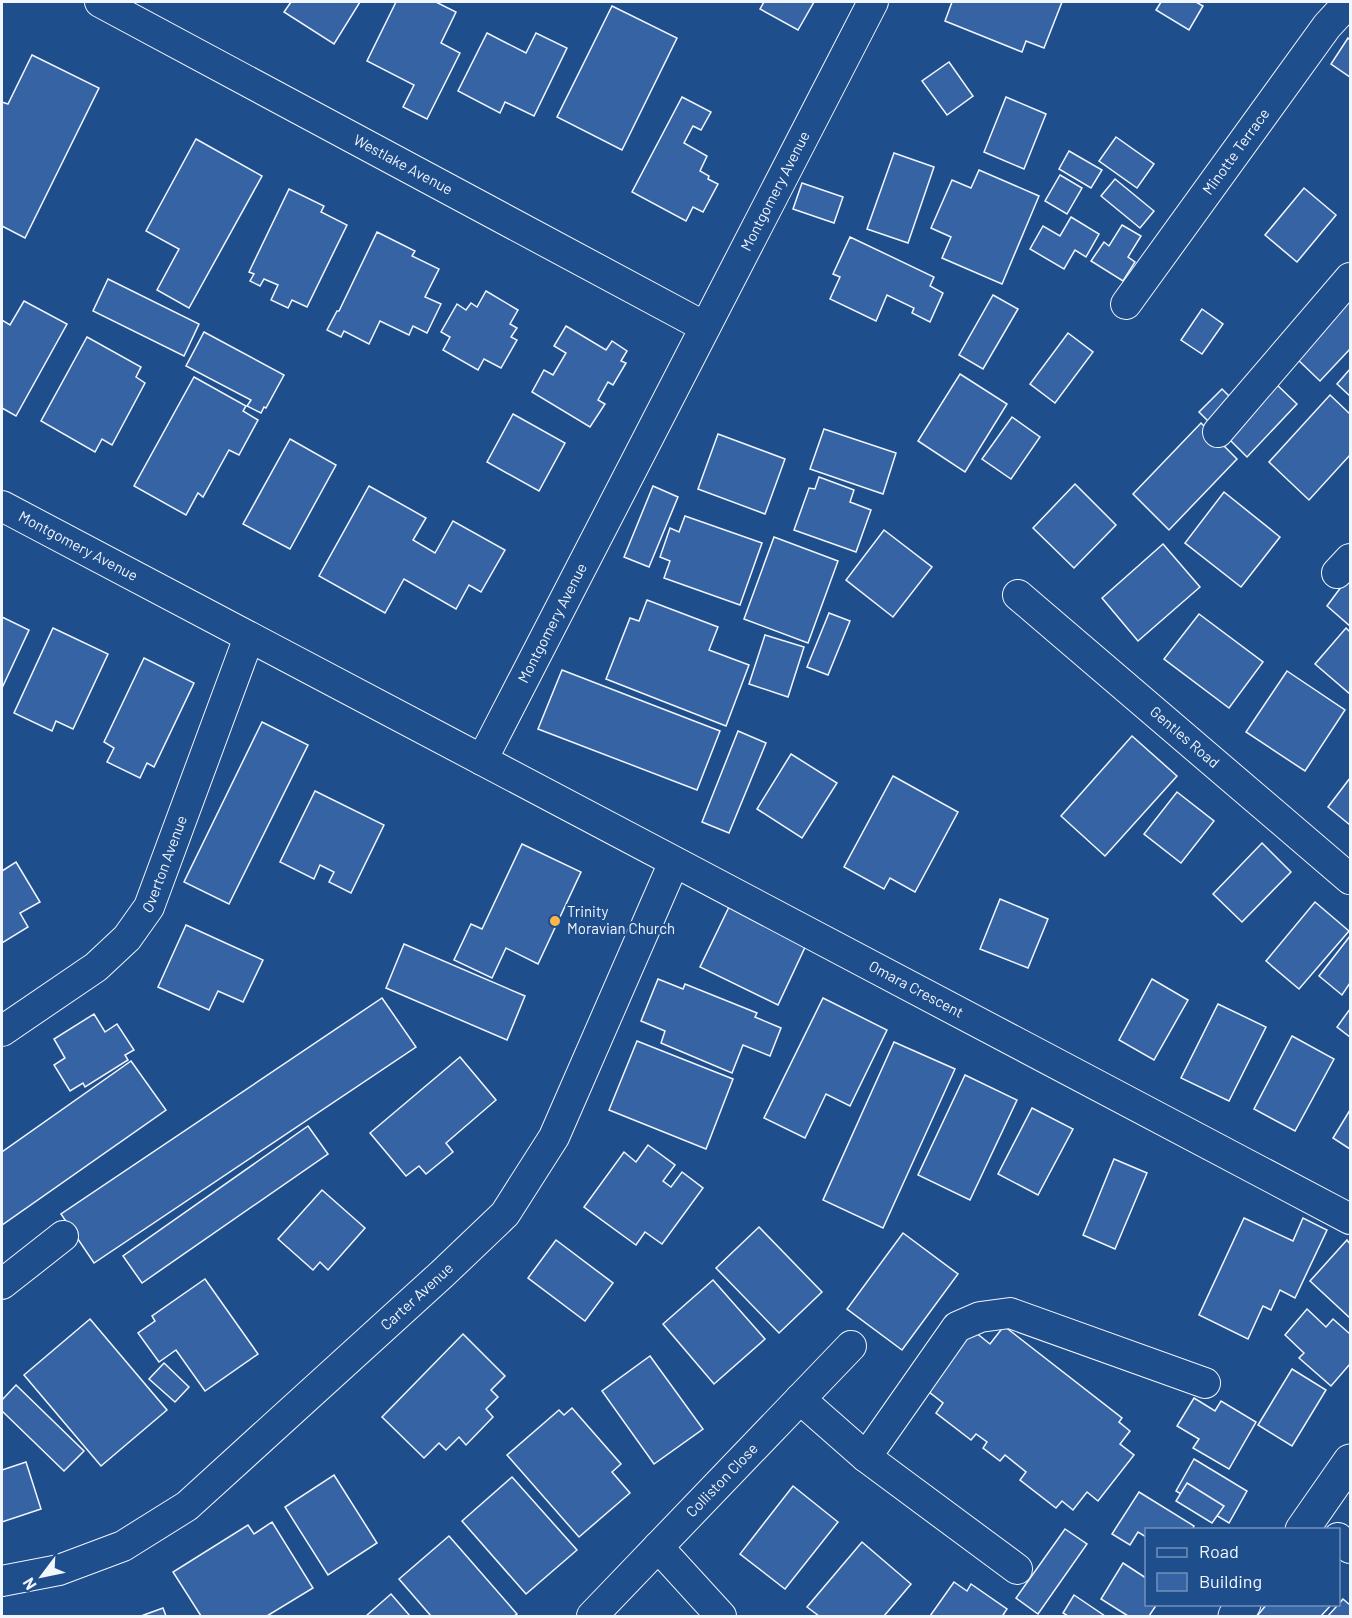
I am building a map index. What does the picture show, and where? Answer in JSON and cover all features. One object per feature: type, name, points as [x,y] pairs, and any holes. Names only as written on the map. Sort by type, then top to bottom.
[{"type":"street","name":"Westlake Avenue","points":[[100,2],[705,327]]},
{"type":"street","name":"Montgomery Avenue","points":[[2,506],[482,760],[873,2]]},
{"type":"street","name":"Minotte Terrace","points":[[1126,304],[1327,26],[1349,2]]},
{"type":"street","points":[[1218,432],[1350,278]]},
{"type":"street","name":"Gentles Road","points":[[1018,595],[1350,879]]},
{"type":"street","name":"Overton Avenue","points":[[2,1031],[96,967],[127,938],[149,907],[249,637]]},
{"type":"street","name":"Omara Crescent","points":[[482,760],[1350,1219]]},
{"type":"street","name":"Carter Avenue","points":[[2,1581],[59,1570],[123,1546],[187,1506],[505,1214],[554,1137],[675,862]]},
{"type":"street","points":[[2,1284],[63,1236]]},
{"type":"street","points":[[866,1457],[957,1327],[980,1317],[1010,1313],[1205,1383]]},
{"type":"street","name":"Colliston Close","points":[[592,1617],[851,1346]]},
{"type":"street","points":[[800,1399],[866,1457],[1017,1569]]},
{"type":"street","points":[[1315,1525],[1350,1461]]},
{"type":"street","points":[[658,1547],[721,1617]]},
{"type":"building","points":[[291,2],[360,2],[334,44],[284,12]]},
{"type":"building","points":[[396,2],[436,2],[456,12],[441,43],[460,53],[427,119],[403,107],[414,85],[367,61]]},
{"type":"building","points":[[764,2],[814,2],[798,30],[760,9]]},
{"type":"building","points":[[952,2],[1062,2],[1044,48],[1026,41],[1022,52],[945,21]]},
{"type":"building","points":[[1161,2],[1196,2],[1203,6],[1189,30],[1156,10]]},
{"type":"building","points":[[612,6],[677,38],[622,150],[557,117]]},
{"type":"building","points":[[487,33],[526,53],[536,33],[567,48],[534,116],[505,102],[500,113],[458,91]]},
{"type":"building","points":[[1348,38],[1350,40],[1350,77],[1331,64]]},
{"type":"building","points":[[32,55],[99,88],[25,238],[2,226],[2,102],[8,104]]},
{"type":"building","points":[[949,62],[973,96],[947,115],[922,81]]},
{"type":"building","points":[[682,97],[711,112],[701,130],[693,126],[684,143],[707,156],[700,171],[709,176],[708,179],[718,184],[703,212],[693,207],[686,221],[632,192]]},
{"type":"building","points":[[1006,97],[1046,114],[1024,169],[984,152]]},
{"type":"building","points":[[1116,137],[1154,164],[1137,188],[1099,161]]},
{"type":"building","points":[[196,139],[262,176],[189,308],[157,290],[179,249],[146,231]]},
{"type":"building","points":[[1069,151],[1102,170],[1091,188],[1059,169]]},
{"type":"building","points":[[894,153],[934,167],[908,243],[867,229]]},
{"type":"building","points":[[979,170],[1039,196],[1002,284],[942,258],[951,237],[931,228],[952,180],[971,188]]},
{"type":"building","points":[[1060,175],[1082,188],[1067,214],[1045,201]]},
{"type":"building","points":[[1115,179],[1154,211],[1140,228],[1101,196]]},
{"type":"building","points":[[802,183],[843,197],[834,223],[793,209]]},
{"type":"building","points":[[1304,188],[1336,215],[1297,262],[1265,235]]},
{"type":"building","points":[[289,189],[324,206],[321,212],[347,225],[307,307],[292,300],[288,308],[271,300],[278,285],[264,279],[260,286],[250,281],[254,274],[249,272]]},
{"type":"building","points":[[1071,217],[1099,234],[1086,257],[1075,250],[1064,269],[1030,249],[1043,226],[1060,236]]},
{"type":"building","points":[[1122,225],[1141,236],[1128,257],[1135,262],[1123,281],[1091,261],[1104,242],[1109,246]]},
{"type":"building","points":[[377,232],[415,251],[412,256],[439,269],[425,297],[441,304],[427,333],[413,326],[409,335],[380,321],[369,344],[344,331],[341,337],[327,330],[339,311]]},
{"type":"building","points":[[850,237],[934,277],[930,286],[943,293],[930,322],[912,313],[914,308],[887,295],[876,321],[830,299],[840,277],[833,274]]},
{"type":"building","points":[[108,279],[199,324],[184,356],[93,311]]},
{"type":"building","points":[[486,291],[518,310],[510,324],[517,328],[511,337],[517,340],[501,368],[484,359],[478,370],[443,350],[450,337],[441,332],[457,304],[466,310],[471,303],[477,307]]},
{"type":"building","points":[[993,295],[1018,309],[983,369],[959,355]]},
{"type":"building","points":[[1350,298],[1350,349],[1320,381],[1295,357]]},
{"type":"building","points":[[24,301],[67,324],[16,416],[2,408],[2,320],[10,325]]},
{"type":"building","points":[[1202,309],[1223,324],[1202,354],[1181,340]]},
{"type":"building","points":[[566,326],[606,350],[612,341],[627,351],[621,361],[626,363],[613,385],[608,382],[598,400],[605,404],[590,427],[532,392],[544,370],[553,375],[566,353],[554,346]]},
{"type":"building","points":[[204,332],[284,375],[261,413],[247,406],[251,400],[186,366]]},
{"type":"building","points":[[1068,333],[1093,352],[1055,403],[1030,384]]},
{"type":"building","points":[[87,337],[141,367],[136,377],[145,383],[112,445],[102,439],[95,452],[41,421]]},
{"type":"building","points":[[1350,369],[1350,396],[1337,384]]},
{"type":"building","points":[[960,374],[1007,404],[965,472],[918,441]]},
{"type":"building","points":[[194,377],[246,406],[243,411],[258,420],[239,455],[229,450],[203,497],[198,493],[186,515],[134,486]]},
{"type":"building","points":[[1275,383],[1297,404],[1247,457],[1226,436]]},
{"type":"building","points":[[1222,389],[1237,404],[1214,427],[1199,412]]},
{"type":"building","points":[[1330,395],[1350,414],[1350,455],[1309,500],[1269,462]]},
{"type":"building","points":[[513,414],[565,443],[539,491],[487,462]]},
{"type":"building","points":[[1012,417],[1040,437],[1011,479],[982,459]]},
{"type":"building","points":[[1201,423],[1237,459],[1169,530],[1133,494]]},
{"type":"building","points":[[824,429],[896,453],[883,494],[810,469]]},
{"type":"building","points":[[718,434],[785,459],[765,514],[698,489]]},
{"type":"building","points":[[290,439],[336,465],[290,549],[243,524]]},
{"type":"building","points":[[819,477],[854,490],[850,502],[871,510],[856,552],[794,530],[809,488],[815,489]]},
{"type":"building","points":[[1075,484],[1116,525],[1074,568],[1033,528]]},
{"type":"building","points":[[369,486],[426,518],[413,540],[435,553],[453,521],[505,550],[481,592],[469,585],[456,609],[404,579],[385,613],[319,576]]},
{"type":"building","points":[[653,486],[678,497],[649,567],[624,557]]},
{"type":"building","points":[[1224,492],[1280,537],[1241,587],[1185,543]]},
{"type":"building","points":[[685,516],[762,543],[740,605],[664,578],[670,561],[660,557],[670,528],[679,532]]},
{"type":"building","points":[[884,530],[932,567],[893,617],[846,580]]},
{"type":"building","points":[[774,537],[838,561],[808,643],[744,619]]},
{"type":"building","points":[[1163,544],[1200,587],[1138,641],[1102,598]]},
{"type":"building","points":[[1350,575],[1350,626],[1327,606]]},
{"type":"building","points":[[647,600],[718,627],[709,650],[749,665],[726,726],[606,679],[630,618],[639,621]]},
{"type":"building","points":[[829,613],[850,621],[828,675],[807,667]]},
{"type":"building","points":[[1199,614],[1263,662],[1229,708],[1164,659]]},
{"type":"building","points":[[2,617],[29,630],[2,688]]},
{"type":"building","points":[[53,628],[108,654],[73,729],[56,721],[52,731],[14,713]]},
{"type":"building","points":[[1346,628],[1350,632],[1350,694],[1315,664]]},
{"type":"building","points":[[765,635],[804,647],[788,697],[749,684]]},
{"type":"building","points":[[144,658],[194,683],[154,767],[147,763],[140,778],[107,762],[114,748],[104,742]]},
{"type":"building","points":[[562,670],[720,731],[697,790],[538,729]]},
{"type":"building","points":[[1287,671],[1345,710],[1305,771],[1246,732]]},
{"type":"building","points":[[262,722],[308,745],[229,904],[184,882]]},
{"type":"building","points":[[738,731],[766,743],[729,833],[702,822]]},
{"type":"building","points":[[1132,736],[1177,776],[1105,856],[1061,816]]},
{"type":"building","points":[[791,754],[837,783],[802,838],[757,809]]},
{"type":"building","points":[[893,776],[958,812],[915,892],[890,878],[884,889],[844,867]]},
{"type":"building","points":[[1350,778],[1350,825],[1328,807]]},
{"type":"building","points":[[315,791],[384,825],[351,893],[329,882],[334,872],[320,865],[314,879],[280,862]]},
{"type":"building","points":[[1177,792],[1214,821],[1181,863],[1144,834]]},
{"type":"building","points":[[1262,843],[1291,872],[1242,922],[1213,894]]},
{"type":"building","points":[[522,844],[581,872],[538,964],[506,948],[492,978],[454,960],[471,924],[482,929]]},
{"type":"building","points":[[16,862],[40,902],[20,913],[28,927],[2,943],[2,871]]},
{"type":"building","points":[[1000,899],[1048,919],[1028,968],[980,949]]},
{"type":"building","points":[[1315,902],[1349,931],[1299,989],[1266,961]]},
{"type":"building","points":[[730,905],[807,943],[778,1005],[700,967]]},
{"type":"building","points":[[186,925],[263,960],[243,1002],[218,991],[209,1010],[158,987]]},
{"type":"building","points":[[1350,936],[1350,983],[1342,995],[1319,976]]},
{"type":"building","points":[[404,944],[525,996],[507,1040],[386,988]]},
{"type":"building","points":[[658,979],[683,989],[685,984],[757,1013],[755,1017],[781,1028],[770,1056],[743,1045],[732,1073],[661,1043],[665,1031],[641,1021]]},
{"type":"building","points":[[1152,979],[1188,1000],[1154,1060],[1119,1040]]},
{"type":"building","points":[[382,998],[416,1047],[94,1263],[61,1214]]},
{"type":"building","points":[[823,998],[887,1030],[850,1106],[826,1094],[805,1138],[764,1118]]},
{"type":"building","points":[[1218,1004],[1266,1027],[1229,1101],[1181,1078]]},
{"type":"building","points":[[1350,1009],[1350,1037],[1337,1027]]},
{"type":"building","points":[[94,1014],[105,1032],[117,1024],[134,1050],[125,1055],[128,1060],[85,1087],[83,1083],[70,1091],[54,1065],[65,1058],[54,1039]]},
{"type":"building","points":[[1292,1036],[1334,1059],[1295,1131],[1254,1109]]},
{"type":"building","points":[[637,1041],[733,1079],[706,1149],[609,1110]]},
{"type":"building","points":[[894,1042],[955,1069],[883,1228],[823,1200]]},
{"type":"building","points":[[460,1057],[496,1100],[446,1143],[453,1152],[426,1174],[419,1166],[406,1176],[370,1133]]},
{"type":"building","points":[[131,1061],[166,1110],[2,1225],[2,1152]]},
{"type":"building","points":[[965,1075],[1017,1100],[970,1200],[918,1175]]},
{"type":"building","points":[[1032,1108],[1073,1129],[1038,1195],[998,1174]]},
{"type":"building","points":[[1350,1110],[1350,1149],[1333,1138]]},
{"type":"building","points":[[308,1126],[328,1154],[142,1283],[123,1256]]},
{"type":"building","points":[[648,1145],[675,1165],[663,1181],[671,1187],[682,1172],[703,1188],[662,1244],[645,1232],[636,1245],[584,1207],[624,1152],[636,1162]]},
{"type":"building","points":[[1114,1159],[1147,1173],[1115,1249],[1083,1235]]},
{"type":"building","points":[[322,1190],[365,1228],[328,1270],[320,1262],[313,1270],[278,1239]]},
{"type":"building","points":[[1244,1218],[1293,1241],[1303,1218],[1327,1230],[1295,1298],[1280,1290],[1271,1310],[1263,1306],[1248,1339],[1199,1315]]},
{"type":"building","points":[[759,1227],[822,1292],[779,1333],[716,1268]]},
{"type":"building","points":[[903,1233],[958,1274],[902,1350],[847,1309]]},
{"type":"building","points":[[556,1240],[613,1283],[585,1321],[528,1278]]},
{"type":"building","points":[[1347,1240],[1350,1244],[1350,1318],[1310,1281]]},
{"type":"building","points":[[205,1279],[258,1354],[205,1391],[176,1350],[159,1362],[138,1333],[155,1321],[152,1316]]},
{"type":"building","points":[[713,1280],[765,1339],[714,1384],[663,1324]]},
{"type":"building","points":[[1307,1309],[1326,1327],[1333,1319],[1350,1334],[1350,1364],[1331,1386],[1299,1358],[1304,1353],[1285,1335]]},
{"type":"building","points":[[90,1319],[167,1410],[101,1466],[24,1375]]},
{"type":"building","points":[[1004,1326],[1122,1418],[1119,1422],[1130,1431],[1120,1444],[1134,1455],[1098,1501],[1087,1492],[1073,1510],[1062,1501],[1056,1508],[1020,1480],[1026,1472],[1005,1455],[1000,1461],[983,1448],[987,1442],[976,1434],[971,1440],[936,1413],[943,1403],[924,1388],[970,1328],[990,1344]]},
{"type":"building","points":[[463,1334],[505,1376],[491,1390],[498,1397],[486,1409],[493,1417],[466,1445],[459,1437],[446,1450],[439,1443],[424,1458],[382,1417]]},
{"type":"building","points":[[650,1356],[703,1429],[654,1464],[602,1391]]},
{"type":"building","points":[[164,1363],[189,1387],[175,1402],[149,1379]]},
{"type":"building","points":[[1292,1369],[1326,1390],[1292,1446],[1258,1425]]},
{"type":"building","points":[[16,1385],[84,1451],[64,1471],[2,1411],[2,1400]]},
{"type":"building","points":[[1194,1398],[1215,1411],[1221,1401],[1256,1422],[1229,1469],[1193,1448],[1199,1439],[1177,1426]]},
{"type":"building","points":[[572,1408],[621,1464],[612,1472],[630,1493],[579,1537],[507,1455],[559,1410],[564,1415]]},
{"type":"building","points":[[1194,1459],[1247,1491],[1229,1523],[1176,1491]]},
{"type":"building","points":[[26,1462],[41,1509],[2,1522],[2,1470]]},
{"type":"building","points":[[334,1475],[377,1543],[328,1575],[285,1507]]},
{"type":"building","points":[[512,1477],[577,1550],[526,1594],[462,1521]]},
{"type":"building","points":[[1187,1483],[1224,1506],[1212,1523],[1176,1501]]},
{"type":"building","points":[[793,1486],[838,1522],[785,1589],[740,1554]]},
{"type":"building","points":[[1139,1492],[1194,1526],[1193,1528],[1145,1528],[1145,1536],[1138,1532],[1130,1545],[1112,1534]]},
{"type":"building","points":[[272,1522],[313,1588],[267,1616],[201,1616],[173,1572],[248,1525],[254,1534]]},
{"type":"building","points":[[1065,1529],[1087,1544],[1038,1614],[1016,1598]]},
{"type":"building","points":[[449,1536],[517,1614],[514,1616],[431,1616],[399,1579]]},
{"type":"building","points":[[862,1542],[911,1584],[884,1616],[819,1616],[807,1607]]},
{"type":"building","points":[[1123,1563],[1145,1577],[1145,1606],[1156,1606],[1149,1616],[1128,1616],[1101,1599]]},
{"type":"building","points":[[954,1582],[967,1591],[971,1584],[1007,1609],[1003,1615],[1005,1616],[930,1616]]},
{"type":"building","points":[[391,1594],[410,1616],[366,1616]]},
{"type":"building","points":[[1074,1595],[1105,1616],[1068,1616],[1063,1613]]},
{"type":"building","points":[[1343,1599],[1350,1605],[1350,1616],[1328,1616],[1337,1606],[1340,1606]]},
{"type":"building","points":[[1265,1606],[1330,1606],[1321,1616],[1257,1616]]},
{"type":"building","points":[[163,1608],[166,1616],[141,1616]]},
{"type":"place","name":"Trinity Moravian Church","points":[[555,921]]}]
